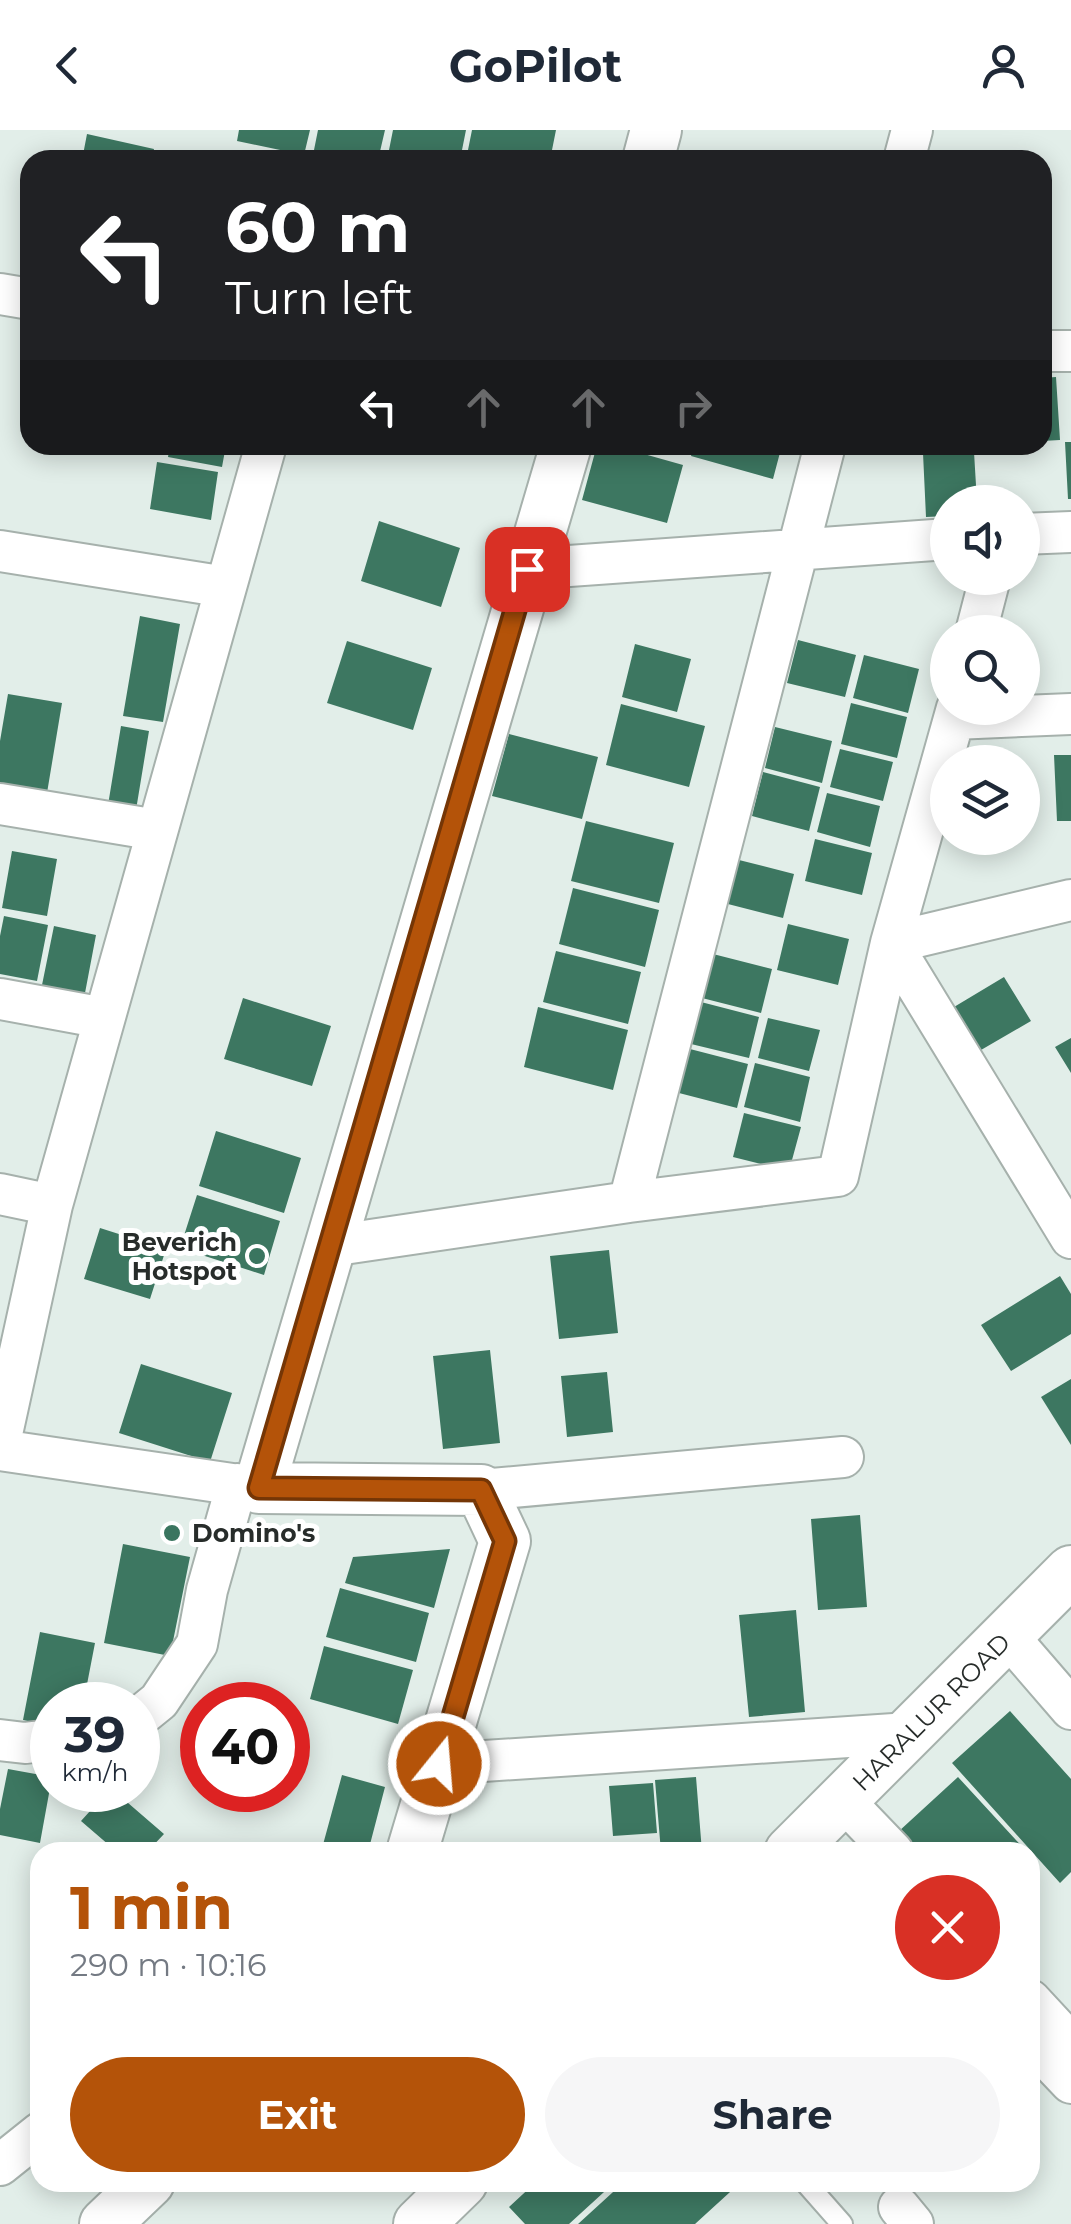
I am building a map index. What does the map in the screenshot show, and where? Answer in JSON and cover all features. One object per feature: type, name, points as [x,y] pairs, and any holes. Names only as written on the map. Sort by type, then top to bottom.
[{"type":"street","points":[[263,455],[52,1205],[0,1447],[248,1486],[481,1490],[843,1457]]},
{"type":"street","points":[[160,1700],[197,1644],[206,1590],[248,1486],[330,1246],[563,455]]},
{"type":"street","points":[[629,1202],[822,455]]},
{"type":"street","points":[[1040,533],[1071,532]]},
{"type":"street","points":[[527,569],[930,540]]},
{"type":"street","points":[[0,552],[226,587]]},
{"type":"street","points":[[1040,714],[1071,714]]},
{"type":"street","points":[[330,1246],[838,1176],[891,943],[952,725]]},
{"type":"street","points":[[0,804],[157,830]]},
{"type":"street","points":[[891,943],[1071,900]]},
{"type":"street","points":[[891,943],[1071,1238]]},
{"type":"street","points":[[0,1000],[104,1018]]},
{"type":"street","points":[[0,1194],[52,1205]]},
{"type":"street","points":[[415,1842],[505,1541],[481,1490]]},
{"type":"street","name":"HARALUR ROAD","points":[[806,1842],[1071,1571]]},
{"type":"street","points":[[1007,1635],[1071,1708]]},
{"type":"street","points":[[439,1764],[909,1734]]},
{"type":"street","points":[[0,1740],[30,1742]]},
{"type":"street","points":[[843,1800],[883,1842]]},
{"type":"street","points":[[1040,2011],[1071,2044]]},
{"type":"street","points":[[1040,2050],[1071,2083]]},
{"type":"street","points":[[0,2165],[30,2141]]},
{"type":"street","points":[[105,2224],[139,2192]]},
{"type":"street","points":[[421,2223],[452,2192]]},
{"type":"lane","points":[[814,2192],[842,2224]]},
{"type":"building","points":[[239,130],[310,130],[305,150],[280,150],[237,141]]},
{"type":"building","points":[[318,130],[385,130],[380,150],[314,150]]},
{"type":"building","points":[[393,130],[466,130],[462,150],[389,150]]},
{"type":"building","points":[[472,130],[556,130],[552,150],[468,150]]},
{"type":"building","points":[[87,134],[154,149],[154,150],[84,150]]},
{"type":"building","points":[[1052,377],[1056,377],[1060,440],[1052,440]]},
{"type":"building","points":[[1065,442],[1071,442],[1071,499],[1068,499]]},
{"type":"building","points":[[168,455],[224,455],[222,467]]},
{"type":"building","points":[[594,455],[648,455],[683,465],[667,523],[582,500]]},
{"type":"building","points":[[691,455],[779,455],[773,479]]},
{"type":"building","points":[[923,455],[974,455],[976,485],[930,485],[930,517],[926,517]]},
{"type":"building","points":[[157,462],[218,472],[211,520],[150,509]]},
{"type":"building","points":[[379,521],[460,548],[441,607],[361,581]]},
{"type":"building","points":[[140,616],[180,624],[163,722],[123,716]]},
{"type":"building","points":[[798,640],[856,655],[845,697],[787,683]]},
{"type":"building","points":[[347,641],[432,668],[413,730],[327,703]]},
{"type":"building","points":[[635,644],[691,659],[677,712],[622,697]]},
{"type":"building","points":[[864,655],[919,669],[908,713],[853,698]]},
{"type":"building","points":[[8,694],[62,703],[46,799],[0,791],[0,741]]},
{"type":"building","points":[[851,703],[907,717],[897,758],[841,744]]},
{"type":"building","points":[[621,704],[705,726],[689,787],[606,765]]},
{"type":"building","points":[[121,726],[149,731],[136,810],[108,805]]},
{"type":"building","points":[[775,727],[832,741],[822,783],[765,768]]},
{"type":"building","points":[[509,734],[598,757],[582,819],[492,796]]},
{"type":"building","points":[[840,749],[893,762],[883,801],[830,787]]},
{"type":"building","points":[[1054,755],[1071,755],[1071,821],[1057,821]]},
{"type":"building","points":[[763,772],[820,787],[809,831],[752,816]]},
{"type":"building","points":[[827,793],[880,806],[870,847],[817,832]]},
{"type":"building","points":[[586,821],[674,843],[659,903],[571,881]]},
{"type":"building","points":[[815,839],[872,853],[862,895],[805,881]]},
{"type":"building","points":[[12,851],[57,859],[47,916],[2,908]]},
{"type":"building","points":[[735,859],[794,874],[783,918],[724,903]]},
{"type":"building","points":[[573,888],[659,910],[645,967],[559,944]]},
{"type":"building","points":[[4,916],[48,925],[37,981],[0,974]]},
{"type":"building","points":[[788,924],[849,939],[838,985],[777,970]]},
{"type":"building","points":[[54,926],[96,935],[85,993],[42,985]]},
{"type":"building","points":[[556,951],[641,972],[628,1024],[543,1002]]},
{"type":"building","points":[[713,954],[772,969],[761,1013],[702,998]]},
{"type":"building","points":[[1004,977],[1031,1021],[981,1050],[954,1007]]},
{"type":"building","points":[[243,998],[331,1026],[312,1086],[224,1059]]},
{"type":"building","points":[[701,1002],[759,1017],[749,1058],[691,1044]]},
{"type":"building","points":[[538,1007],[628,1030],[613,1090],[524,1067]]},
{"type":"building","points":[[768,1018],[820,1030],[809,1071],[758,1058]]},
{"type":"building","points":[[1071,1038],[1071,1073],[1055,1047]]},
{"type":"building","points":[[690,1049],[748,1064],[737,1108],[679,1093]]},
{"type":"building","points":[[755,1063],[810,1077],[800,1122],[744,1107]]},
{"type":"building","points":[[744,1113],[801,1127],[789,1171],[733,1157]]},
{"type":"building","points":[[216,1131],[301,1158],[284,1213],[199,1186]]},
{"type":"building","points":[[197,1195],[280,1221],[264,1275],[180,1248]]},
{"type":"building","points":[[100,1228],[166,1249],[150,1299],[84,1279]]},
{"type":"building","points":[[609,1250],[618,1333],[559,1339],[550,1256]]},
{"type":"building","points":[[1060,1276],[1071,1294],[1071,1334],[1011,1371],[981,1325]]},
{"type":"building","points":[[490,1350],[500,1443],[443,1449],[433,1356]]},
{"type":"building","points":[[141,1364],[232,1393],[210,1462],[119,1433]]},
{"type":"building","points":[[607,1372],[613,1432],[567,1437],[561,1376]]},
{"type":"building","points":[[1071,1379],[1071,1445],[1041,1397]]},
{"type":"building","points":[[860,1515],[867,1607],[818,1610],[811,1519]]},
{"type":"building","points":[[123,1544],[190,1557],[170,1656],[104,1643]]},
{"type":"building","points":[[450,1549],[434,1608],[345,1583],[353,1557]]},
{"type":"building","points":[[340,1588],[429,1613],[416,1662],[326,1637]]},
{"type":"building","points":[[796,1610],[805,1712],[749,1717],[739,1615]]},
{"type":"building","points":[[40,1632],[95,1643],[87,1682],[30,1682]]},
{"type":"building","points":[[324,1646],[413,1670],[398,1724],[310,1699]]},
{"type":"building","points":[[30,1684],[30,1721],[23,1720]]},
{"type":"building","points":[[1010,1711],[1071,1779],[1071,1872],[1060,1883],[1040,1861],[1040,1842],[1023,1842],[952,1763]]},
{"type":"building","points":[[8,1769],[30,1773],[30,1812],[46,1812],[40,1842],[0,1835],[0,1809]]},
{"type":"building","points":[[342,1775],[385,1787],[371,1842],[324,1842]]},
{"type":"building","points":[[696,1777],[701,1842],[660,1842],[655,1780]]},
{"type":"building","points":[[958,1777],[1018,1842],[907,1842],[898,1832]]},
{"type":"building","points":[[653,1783],[657,1833],[613,1836],[609,1786]]},
{"type":"building","points":[[89,1812],[138,1812],[164,1834],[156,1842],[105,1842],[81,1821]]},
{"type":"building","points":[[525,2192],[604,2192],[569,2224],[525,2224],[509,2207]]},
{"type":"building","points":[[613,2192],[730,2192],[695,2224],[578,2224]]},
{"type":"place","name":"Beverich Hotspot","points":[[257,1256]]},
{"type":"place","name":"Domino's","points":[[172,1533]]},
{"type":"route","points":[[439,1764],[505,1541],[481,1490],[259,1488],[527,569]]}]
